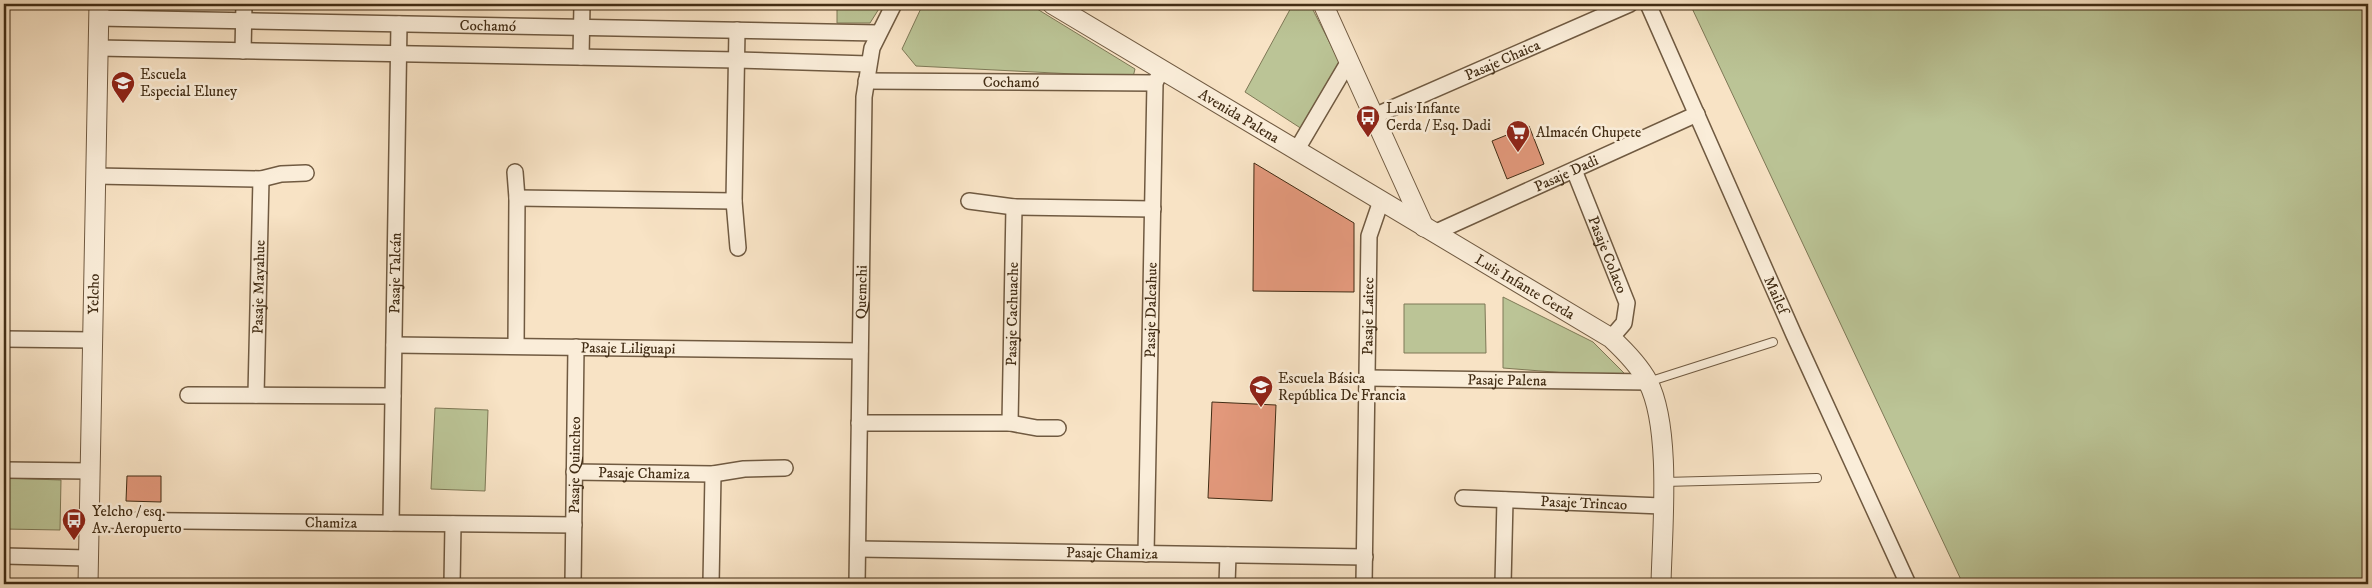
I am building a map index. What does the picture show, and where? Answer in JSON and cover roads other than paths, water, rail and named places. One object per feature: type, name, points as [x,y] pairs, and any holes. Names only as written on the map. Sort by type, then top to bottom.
[{"type":"street","points":[[243,51],[244,4]]},
{"type":"street","points":[[581,57],[582,4]]},
{"type":"street","name":"Quemchi","points":[[857,584],[863,105],[868,64],[878,33],[894,4]]},
{"type":"street","name":"Avenida Palena","points":[[1052,4],[1159,76],[1296,151],[1429,230]]},
{"type":"street","points":[[1323,4],[1429,230]]},
{"type":"street","name":"Pasaje Chaica","points":[[1374,116],[1630,4]]},
{"type":"street","name":"Mailef","points":[[1648,4],[1794,335],[1908,584]]},
{"type":"street","name":"Cochamó","points":[[98,11],[244,21],[878,33]]},
{"type":"street","name":"Yelcho","points":[[88,584],[98,11]]},
{"type":"street","name":"Pasaje Talcán","points":[[391,523],[399,24]]},
{"type":"street","points":[[737,30],[734,201],[738,248]]},
{"type":"street","name":"Cochamó","points":[[98,48],[868,64]]},
{"type":"street","points":[[1296,151],[1349,61]]},
{"type":"street","name":"Cochamó","points":[[866,81],[1159,76]]},
{"type":"street","name":"Pasaje Dalcahue","points":[[1146,554],[1153,209],[1159,76]]},
{"type":"street","name":"Pasaje Dadi","points":[[1429,230],[1574,170],[1697,114]]},
{"type":"street","name":"Pasaje Colaco","points":[[1574,170],[1627,303],[1624,323],[1611,338]]},
{"type":"street","points":[[515,172],[517,198],[516,346]]},
{"type":"street","points":[[95,176],[261,179],[281,174],[306,173]]},
{"type":"street","name":"Pasaje Mayahue","points":[[256,395],[261,179]]},
{"type":"street","points":[[517,198],[734,201]]},
{"type":"street","points":[[969,201],[1014,207],[1153,209]]},
{"type":"street","name":"Pasaje Laitec","points":[[1364,584],[1369,236],[1381,201]]},
{"type":"street","name":"Pasaje Cachuache","points":[[1010,423],[1014,207]]},
{"type":"street","name":"Luis Infante Cerda","points":[[1429,230],[1611,338],[1635,362],[1648,382],[1656,402],[1662,449],[1661,584]]},
{"type":"street","points":[[4,338],[92,340]]},
{"type":"street","name":"Pasaje Liliguapi","points":[[394,345],[860,351]]},
{"type":"street","name":"Pasaje Quincheo","points":[[573,584],[576,347]]},
{"type":"street","name":"Pasaje Palena","points":[[1367,378],[1648,382]]},
{"type":"street","points":[[188,395],[393,396]]},
{"type":"street","points":[[859,424],[1010,423],[1037,428],[1058,428]]},
{"type":"street","name":"Pasaje Chamiza","points":[[574,472],[713,474],[744,469],[785,468]]},
{"type":"street","points":[[4,470],[90,472]]},
{"type":"street","points":[[711,584],[713,474]]},
{"type":"street","name":"Pasaje Trincao","points":[[1463,498],[1662,506]]},
{"type":"street","points":[[1503,584],[1505,500]]},
{"type":"street","name":"Chamiza","points":[[89,520],[574,525]]},
{"type":"street","points":[[452,584],[453,524]]},
{"type":"street","name":"Pasaje Chamiza","points":[[858,549],[1364,557]]},
{"type":"street","points":[[1227,584],[1228,555]]},
{"type":"street","points":[[4,556],[88,558]]},
{"type":"lane","points":[[1648,382],[1773,342]]},
{"type":"lane","points":[[1662,482],[1817,478]]},
{"type":"place","name":"Escuela Especial Eluney","points":[[123,104]]},
{"type":"place","name":"Luis Infante Cerda / Esq. Dadi","points":[[1368,138]]},
{"type":"place","name":"Almacén Chupete","points":[[1518,153]]},
{"type":"place","name":"Escuela Básica República De Francia","points":[[1261,408]]},
{"type":"place","name":"Yelcho / esq. Av. Aeropuerto","points":[[74,541]]}]
